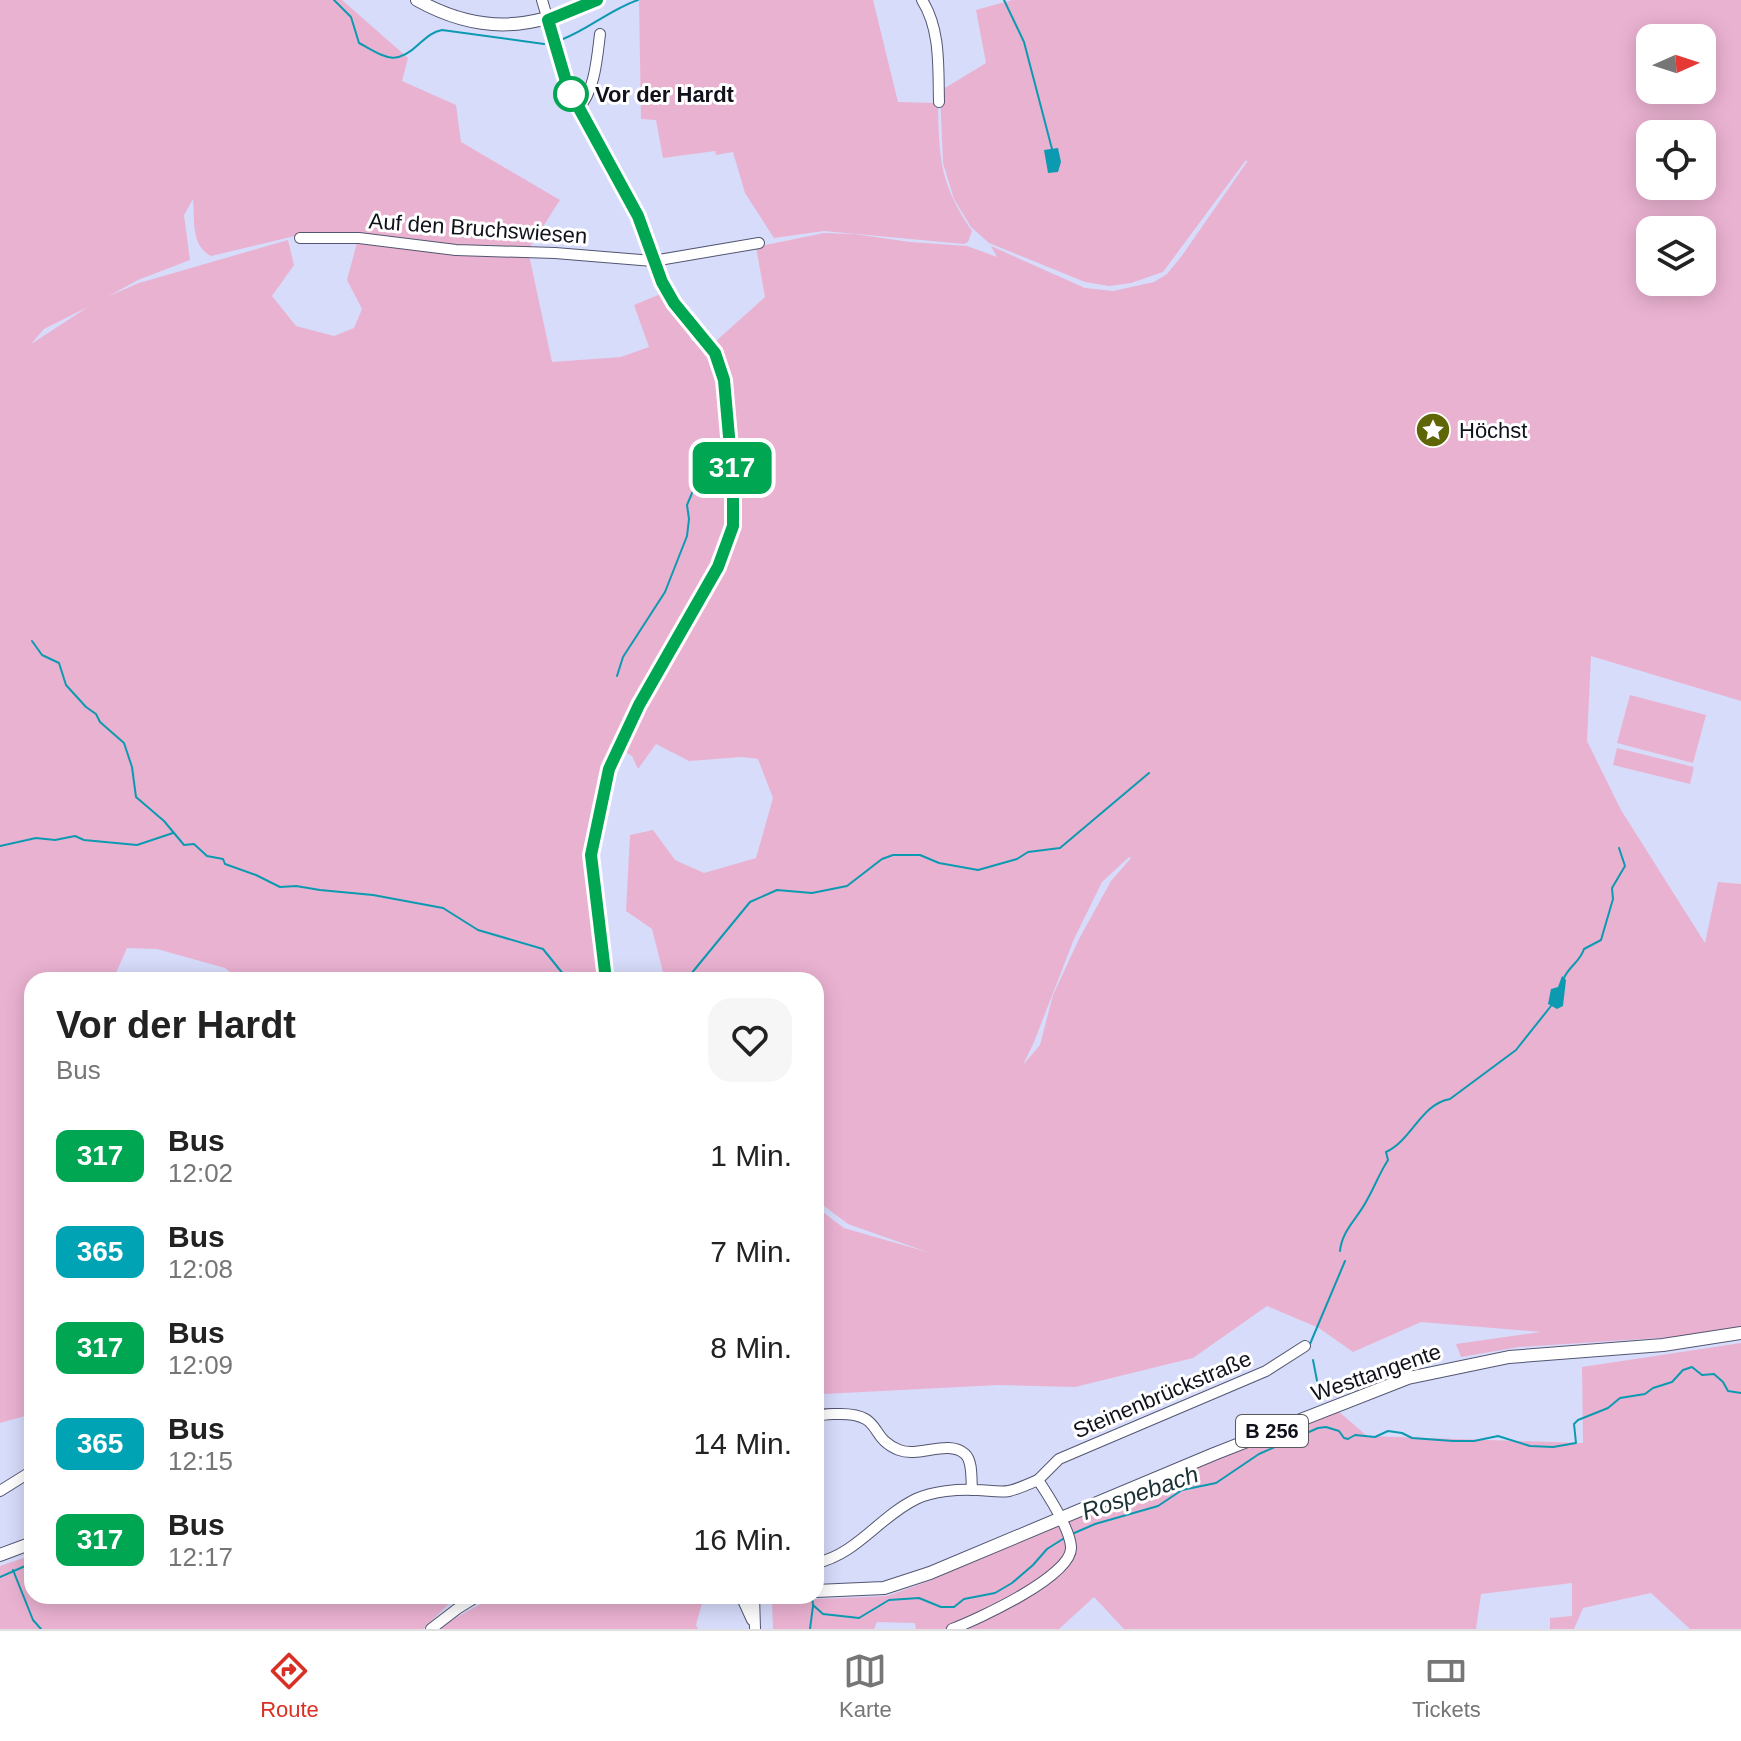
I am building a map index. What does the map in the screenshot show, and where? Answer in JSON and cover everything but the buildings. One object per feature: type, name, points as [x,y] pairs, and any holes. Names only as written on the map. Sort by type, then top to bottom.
[{"type":"main road","points":[[417,0],[442,14],[491,25],[548,20],[597,0]]},
{"type":"main road","name":"Westtangente","points":[[824,1591],[884,1588],[930,1573],[1062,1524],[1408,1378],[1509,1357],[1676,1344],[1741,1333]]},
{"type":"main road","points":[[0,1555],[24,1546]]},
{"type":"street","points":[[542,0],[563,75],[578,109],[638,216],[653,261],[674,303],[715,353],[724,380],[733,482],[733,526],[718,567],[616,749],[600,806],[591,855],[605,972]]},
{"type":"street","points":[[922,0],[929,11],[937,46],[939,102]]},
{"type":"street","points":[[578,109],[585,101],[600,34]]},
{"type":"street","name":"Auf den Bruchswiesen","points":[[300,238],[359,238],[456,250],[653,261],[759,243]]},
{"type":"street","name":"Steinenbrückstraße","points":[[824,1562],[852,1548],[889,1516],[916,1499],[937,1493],[972,1490],[1007,1492],[1038,1480],[1059,1459],[1266,1371],[1305,1346]]},
{"type":"street","points":[[824,1414],[858,1414],[870,1421],[883,1440],[907,1453],[954,1448],[963,1452],[969,1459],[972,1490]]},
{"type":"street","points":[[0,1491],[24,1476]]},
{"type":"street","points":[[952,1629],[1015,1600],[1046,1579],[1070,1556],[1070,1542],[1038,1480]]},
{"type":"street","points":[[431,1629],[467,1604]]},
{"type":"street","points":[[744,1604],[754,1628]]},
{"type":"street","points":[[754,1604],[754,1628]]},
{"type":"shaded area","points":[[0,0],[342,0],[408,58],[402,81],[456,105],[461,142],[560,200],[528,250],[299,235],[211,256],[204,251],[197,238],[193,199],[184,215],[190,260],[138,280],[109,296],[139,283],[288,240],[294,265],[272,296],[296,326],[334,336],[354,328],[362,309],[347,280],[358,239],[529,255],[552,362],[621,357],[649,347],[634,305],[663,293],[680,316],[692,341],[716,341],[765,297],[756,247],[824,233],[967,246],[997,257],[991,246],[1085,288],[1113,291],[1154,282],[1167,274],[1246,160],[1163,272],[1131,283],[1109,286],[1085,282],[989,243],[971,227],[954,199],[943,163],[940,91],[986,63],[976,10],[1012,0],[1741,0],[1741,701],[1591,656],[1587,741],[1621,810],[1705,943],[1718,882],[1741,884],[1741,1326],[1704,1335],[1519,1347],[1461,1357],[1456,1344],[1541,1332],[1421,1322],[1353,1352],[1319,1328],[1267,1306],[1193,1358],[1075,1387],[998,1385],[824,1394],[824,1213],[844,1228],[927,1252],[848,1224],[824,1206],[824,972],[663,972],[652,929],[626,911],[630,835],[653,830],[675,860],[704,873],[756,858],[773,798],[758,759],[742,757],[689,761],[656,744],[638,769],[632,756],[614,745],[604,769],[587,849],[598,972],[230,972],[157,949],[127,948],[116,972],[24,972],[24,1416],[0,1423]],"holes":[[[88,307],[31,344],[44,329]],[[1129,857],[1111,881],[1079,939],[1053,995],[1040,1045],[1023,1065],[1074,939],[1102,882]]]},
{"type":"shaded area","points":[[639,0],[873,0],[898,102],[938,103],[943,170],[953,199],[972,231],[968,242],[824,231],[774,238],[745,193],[733,152],[716,155],[715,151],[663,158],[656,120],[641,119]]},
{"type":"shaded area","points":[[1630,695],[1706,715],[1693,763],[1617,743]]},
{"type":"shaded area","points":[[1617,748],[1694,767],[1690,784],[1613,765]]},
{"type":"shaded area","points":[[1741,1343],[1741,1629],[1690,1629],[1651,1593],[1583,1608],[1574,1629],[1550,1629],[1550,1618],[1572,1616],[1572,1583],[1481,1594],[1476,1629],[1124,1629],[1094,1597],[1059,1629],[916,1629],[915,1623],[877,1622],[874,1629],[773,1629],[772,1604],[824,1604],[824,1599],[887,1596],[932,1580],[1060,1521],[1337,1410],[1367,1436],[1583,1443],[1582,1367]]},
{"type":"shaded area","points":[[24,1558],[24,1604],[449,1604],[423,1629],[0,1629],[0,1566]]},
{"type":"shaded area","points":[[481,1604],[702,1604],[696,1625],[698,1629],[441,1629]]},
{"type":"water","points":[[1058,148],[1061,162],[1058,172],[1048,173],[1044,150]]},
{"type":"water","points":[[1562,976],[1566,980],[1563,1006],[1557,1009],[1548,1004],[1551,989],[1558,987]]},
{"type":"waterway","points":[[334,0],[351,17],[359,43],[390,57],[403,56],[430,35],[442,30],[544,44]]},
{"type":"waterway","points":[[563,39],[638,0]]},
{"type":"waterway","points":[[1004,0],[1024,42],[1052,149]]},
{"type":"waterway","points":[[617,676],[623,657],[665,592],[687,536],[687,505],[695,486],[695,465]]},
{"type":"waterway","points":[[32,641],[42,655],[59,663],[66,685],[124,743],[132,767],[136,797],[164,821],[184,845],[194,844],[207,856],[223,859],[225,864],[280,887],[373,895],[443,908],[478,930],[543,949],[562,972]]},
{"type":"waterway","points":[[693,972],[750,902],[777,890],[812,893],[847,886],[882,859],[893,855],[920,855],[939,863],[978,870],[1017,859],[1028,852],[1060,848],[1149,773]]},
{"type":"waterway","points":[[0,846],[36,838],[55,840],[75,836],[84,840],[137,845],[173,833]]},
{"type":"waterway","points":[[1564,978],[1584,949],[1601,940],[1613,899],[1612,888],[1625,866],[1619,848]]},
{"type":"waterway","points":[[1340,1251],[1347,1230],[1388,1160],[1386,1152],[1403,1139],[1431,1108],[1450,1099],[1516,1050],[1551,1006]]},
{"type":"waterway","points":[[1310,1344],[1345,1261]]},
{"type":"waterway","points":[[1313,1360],[1319,1391]]},
{"type":"waterway","name":"Rospebach","points":[[1072,1534],[1158,1506],[1182,1490],[1216,1483],[1259,1454],[1318,1428],[1339,1431],[1348,1439],[1355,1435],[1375,1437],[1388,1431],[1412,1438],[1453,1441],[1498,1436],[1530,1446],[1553,1447],[1576,1443],[1574,1424],[1578,1420],[1608,1408],[1620,1398],[1645,1394],[1672,1382],[1683,1370],[1692,1367],[1702,1375],[1714,1374],[1728,1391],[1741,1393]]},
{"type":"waterway","name":"Rospebach","points":[[813,1604],[823,1614],[859,1618],[889,1600],[919,1598],[941,1607],[954,1607],[964,1599],[995,1593],[1012,1583],[1047,1549],[1066,1537]]},
{"type":"waterway","name":"Rospebach","points":[[0,1577],[24,1566]]},
{"type":"waterway","points":[[13,1570],[24,1598]]},
{"type":"waterway","points":[[27,1604],[33,1620],[41,1629]]},
{"type":"waterway","points":[[810,1629],[813,1606]]},
{"type":"bus line","name":"317","points":[[597,0],[548,20],[563,75],[578,109],[638,216],[662,282],[674,303],[715,353],[724,380],[733,482],[733,526],[718,567],[639,705],[609,769],[591,855],[605,972]]},
{"type":"place","name":"Vor der Hardt","points":[[571,94]]},
{"type":"place","name":"Höchst","points":[[1433,430]]}]
